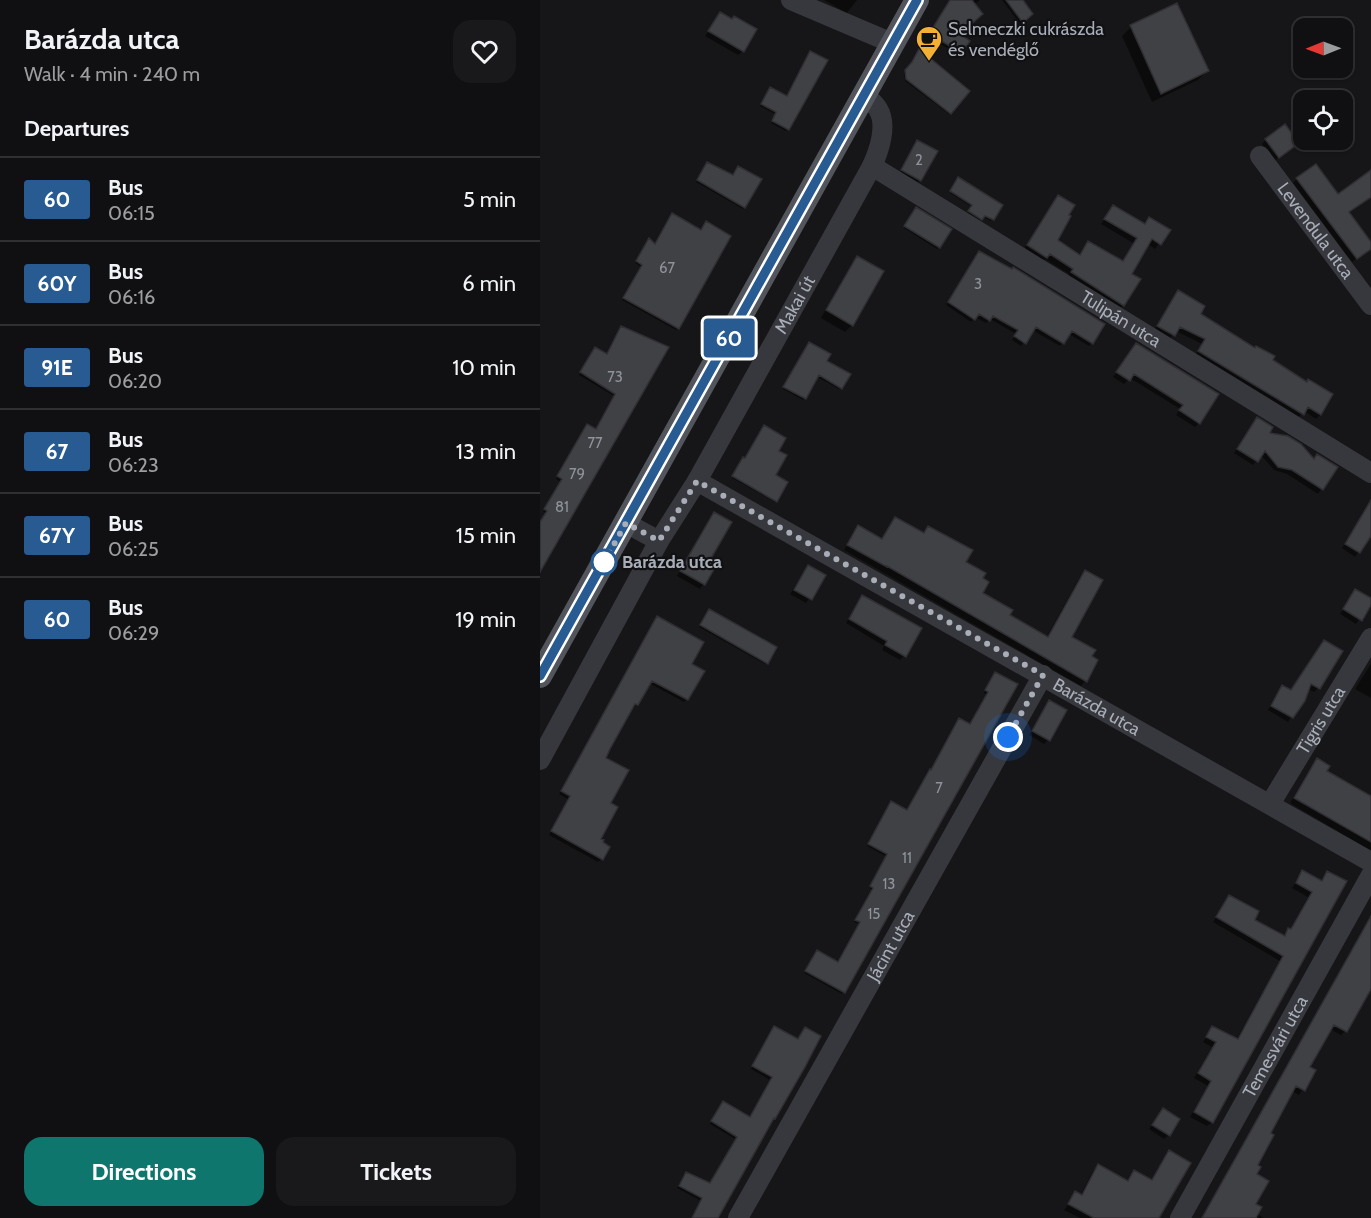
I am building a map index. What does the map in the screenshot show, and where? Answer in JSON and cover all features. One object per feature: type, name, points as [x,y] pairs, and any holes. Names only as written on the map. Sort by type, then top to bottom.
[{"type":"main road","points":[[540,676],[917,0]]},
{"type":"street","points":[[791,0],[892,43]]},
{"type":"street","name":"Makai út","points":[[540,760],[659,541],[697,481],[872,166],[878,152],[881,121],[879,110],[864,95]]},
{"type":"street","name":"Levendula utca","points":[[1260,156],[1371,305]]},
{"type":"street","name":"Tulipán utca","points":[[872,166],[1371,473]]},
{"type":"street","name":"Barázda utca","points":[[697,481],[1371,862]]},
{"type":"street","points":[[626,523],[659,541]]},
{"type":"street","name":"Tigris utca","points":[[1270,804],[1371,638]]},
{"type":"street","name":"Jácint utca","points":[[738,1218],[1043,675]]},
{"type":"street","name":"Temesvári utca","points":[[1180,1218],[1371,874]]},
{"type":"building","points":[[950,0],[972,0],[983,14],[960,34],[970,41],[962,53],[929,34]]},
{"type":"building","points":[[1006,0],[1023,0],[1033,14],[1023,23]]},
{"type":"building","points":[[1177,3],[1209,71],[1161,94],[1130,25]]},
{"type":"building","points":[[720,12],[732,19],[734,16],[757,29],[744,52],[708,31]]},
{"type":"building","points":[[919,49],[970,91],[951,114],[906,79],[905,70]]},
{"type":"building","points":[[810,51],[828,60],[789,130],[772,121],[776,112],[761,104],[770,87],[787,96]]},
{"type":"building","points":[[1285,124],[1293,135],[1293,148],[1279,158],[1265,139]]},
{"type":"building","points":[[917,140],[938,151],[921,181],[901,170]]},
{"type":"building","points":[[707,162],[733,175],[738,166],[762,179],[745,208],[697,180]]},
{"type":"building","points":[[1316,164],[1338,194],[1371,170],[1371,197],[1349,212],[1371,242],[1371,249],[1357,259],[1296,178]]},
{"type":"building","points":[[958,177],[1003,205],[994,220],[985,216],[982,220],[968,211],[972,205],[950,191]]},
{"type":"building","points":[[1058,195],[1075,205],[1058,240],[1080,255],[1088,241],[1123,261],[1137,238],[1104,219],[1113,205],[1145,224],[1149,217],[1171,230],[1161,245],[1152,239],[1132,274],[1141,279],[1124,306],[1071,272],[1073,269],[1050,254],[1047,258],[1027,245]]},
{"type":"building","points":[[916,207],[952,229],[940,248],[904,226]]},
{"type":"building","points":[[672,213],[701,230],[706,221],[731,236],[679,329],[623,298],[642,265],[636,261],[649,238],[655,244]]},
{"type":"building","points":[[979,251],[1012,269],[1013,267],[1105,324],[1093,344],[1072,331],[1064,344],[1036,327],[1026,344],[1014,336],[1018,330],[993,316],[990,321],[979,314],[975,320],[948,302]]},
{"type":"building","points":[[857,256],[884,271],[853,326],[826,310]]},
{"type":"building","points":[[1178,290],[1205,306],[1201,314],[1255,348],[1256,346],[1275,356],[1273,360],[1307,382],[1308,379],[1333,394],[1321,415],[1308,407],[1304,415],[1198,351],[1205,339],[1180,327],[1175,336],[1157,326]]},
{"type":"building","points":[[621,326],[669,347],[540,572],[540,522],[547,511],[544,509],[562,479],[557,476],[587,424],[596,429],[615,394],[580,372],[595,347],[607,354]]},
{"type":"building","points":[[809,342],[831,354],[827,361],[851,374],[842,389],[819,375],[806,399],[783,387]]},
{"type":"building","points":[[1136,343],[1219,394],[1200,424],[1179,410],[1183,405],[1134,374],[1130,381],[1116,372]]},
{"type":"building","points":[[1257,417],[1273,427],[1270,433],[1288,436],[1301,444],[1314,459],[1317,454],[1338,467],[1323,490],[1292,470],[1278,467],[1265,451],[1258,462],[1237,449]]},
{"type":"building","points":[[764,425],[786,438],[779,451],[787,455],[776,475],[788,482],[777,502],[732,476]]},
{"type":"building","points":[[1371,500],[1371,536],[1360,553],[1345,544]]},
{"type":"building","points":[[714,512],[732,522],[710,560],[717,564],[705,585],[680,571]]},
{"type":"building","points":[[895,517],[924,533],[928,526],[973,550],[966,562],[986,573],[983,578],[989,582],[983,593],[1013,610],[1010,615],[1048,637],[1085,570],[1103,580],[1072,637],[1096,650],[1092,656],[1098,660],[1087,682],[847,545],[858,525],[882,539]]},
{"type":"building","points":[[808,565],[826,575],[812,600],[794,590]]},
{"type":"building","points":[[1355,589],[1371,598],[1371,605],[1362,621],[1343,609]]},
{"type":"building","points":[[862,595],[922,628],[906,657],[885,645],[887,641],[849,619]]},
{"type":"building","points":[[709,609],[777,647],[768,664],[700,625]]},
{"type":"building","points":[[657,616],[704,642],[692,664],[705,671],[688,700],[652,681],[638,705],[635,704],[610,749],[606,758],[629,770],[611,803],[618,807],[601,839],[610,847],[603,860],[551,831],[570,796],[561,791]]},
{"type":"building","points":[[1324,640],[1343,651],[1320,689],[1311,684],[1305,701],[1293,718],[1271,706],[1282,685],[1291,690]]},
{"type":"building","points":[[995,672],[1018,684],[845,993],[805,971],[817,950],[838,962],[860,922],[855,920],[873,888],[870,886],[887,854],[868,844],[891,801],[907,810],[959,718],[970,724],[988,692],[985,690]]},
{"type":"building","points":[[1049,700],[1067,710],[1050,741],[1032,731]]},
{"type":"building","points":[[1317,758],[1330,766],[1327,771],[1371,796],[1371,842],[1294,798]]},
{"type":"building","points":[[1302,870],[1322,881],[1327,871],[1347,881],[1213,1123],[1194,1112],[1211,1081],[1198,1073],[1216,1042],[1206,1037],[1212,1026],[1238,1039],[1283,956],[1216,917],[1229,895],[1259,911],[1255,920],[1285,936],[1312,892],[1296,883]]},
{"type":"building","points":[[1371,916],[1371,989],[1347,1032],[1334,1025],[1310,1067],[1316,1070],[1305,1091],[1296,1086],[1271,1133],[1274,1135],[1258,1165],[1261,1167],[1257,1174],[1269,1181],[1256,1204],[1262,1207],[1256,1218],[1202,1218]]},
{"type":"building","points":[[774,1026],[798,1039],[805,1027],[821,1036],[718,1218],[692,1218],[702,1198],[679,1186],[686,1172],[710,1183],[737,1137],[711,1121],[723,1101],[750,1117],[772,1077],[752,1066]]},
{"type":"building","points":[[1163,1108],[1180,1119],[1170,1136],[1152,1125]]},
{"type":"building","points":[[1169,1150],[1191,1163],[1159,1218],[1094,1218],[1068,1204],[1075,1191],[1082,1195],[1098,1164],[1128,1181],[1134,1170],[1152,1180]]},
{"type":"bus line","name":"60","points":[[540,676],[917,0]]},
{"type":"place","name":"Selmeczki cukrászda és vendéglő","points":[[929,62]]},
{"type":"place","name":"Barázda utca","points":[[604,562]]},
{"type":"route","points":[[604,562],[626,523],[659,541],[697,481],[1043,675],[1008,737]]}]
